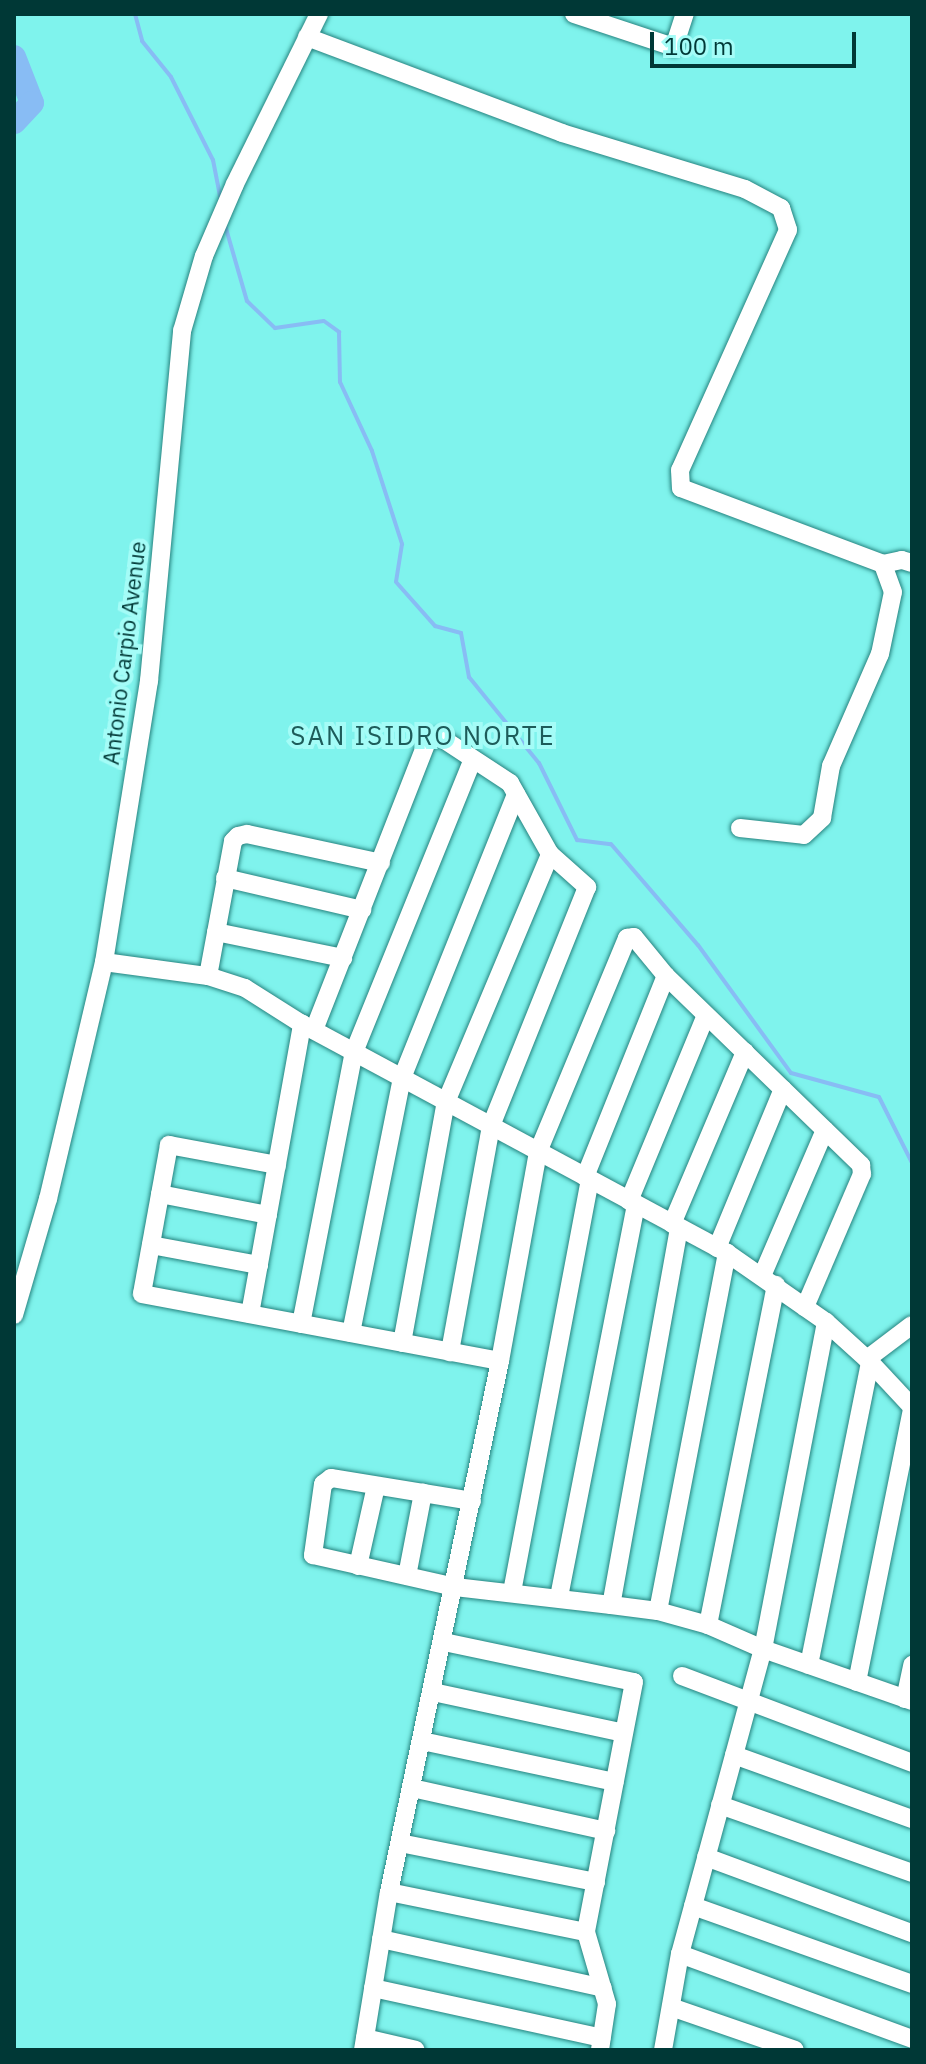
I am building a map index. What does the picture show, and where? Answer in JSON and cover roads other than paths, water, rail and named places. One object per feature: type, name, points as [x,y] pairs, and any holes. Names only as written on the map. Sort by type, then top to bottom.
[{"type":"street","name":"Antonio Carpio Avenue","points":[[14,1315],[48,1199],[104,962],[149,681],[182,331],[204,256],[235,184],[319,14]]},
{"type":"street","points":[[574,14],[674,47],[685,14]]},
{"type":"street","points":[[307,37],[562,133],[745,189],[781,208],[788,230],[680,470],[681,488],[883,564],[902,560],[912,563]]},
{"type":"street","points":[[740,828],[804,835],[822,818],[831,766],[880,654],[893,592],[883,564]]},
{"type":"street","points":[[250,1314],[277,1165],[308,1027],[343,958],[427,741],[440,737],[510,783],[550,854],[584,883],[587,892],[491,1126],[450,1352]]},
{"type":"street","points":[[301,1324],[354,1052],[473,759]]},
{"type":"street","points":[[351,1333],[402,1078],[516,794]]},
{"type":"street","points":[[208,976],[233,841],[247,834],[381,863]]},
{"type":"street","points":[[402,1343],[446,1102],[550,854]]},
{"type":"street","points":[[225,878],[362,910]]},
{"type":"street","points":[[216,932],[343,958]]},
{"type":"street","points":[[416,2050],[364,2044],[389,1892],[444,1642],[538,1152],[627,938],[634,937],[666,976],[861,1165],[862,1174],[805,1307]]},
{"type":"street","points":[[104,962],[208,976],[245,988],[308,1027],[722,1251],[769,1280],[826,1322],[868,1361],[910,1402],[857,1682]]},
{"type":"street","points":[[512,1592],[587,1178],[666,976]]},
{"type":"street","points":[[559,1597],[633,1203],[706,1015]]},
{"type":"street","points":[[611,1605],[675,1226],[745,1052]]},
{"type":"street","points":[[658,1611],[722,1251],[783,1089]]},
{"type":"street","points":[[708,1625],[769,1280],[825,1130]]},
{"type":"street","points":[[277,1165],[169,1145],[142,1294],[500,1361]]},
{"type":"street","points":[[160,1194],[268,1215]]},
{"type":"street","points":[[151,1245],[259,1265]]},
{"type":"street","points":[[663,2050],[680,1954],[763,1649],[826,1322]]},
{"type":"street","points":[[809,1665],[868,1361],[912,1325]]},
{"type":"street","points":[[472,1501],[331,1478],[323,1484],[313,1555],[455,1587],[658,1611],[708,1625],[763,1649],[908,1700],[912,1665]]},
{"type":"street","points":[[358,1566],[376,1486]]},
{"type":"street","points":[[407,1576],[423,1493]]},
{"type":"street","points":[[373,1988],[601,2044],[607,2004],[586,1932],[634,1682],[444,1642]]},
{"type":"street","points":[[682,1676],[912,1763]]},
{"type":"street","points":[[433,1692],[624,1733]]},
{"type":"street","points":[[422,1741],[615,1782]]},
{"type":"street","points":[[734,1755],[912,1819]]},
{"type":"street","points":[[412,1788],[606,1831]]},
{"type":"street","points":[[720,1805],[912,1873]]},
{"type":"street","points":[[400,1843],[596,1882]]},
{"type":"street","points":[[706,1857],[912,1933]]},
{"type":"street","points":[[389,1892],[586,1932]]},
{"type":"street","points":[[693,1906],[912,1984]]},
{"type":"street","points":[[381,1939],[603,1988]]},
{"type":"street","points":[[680,1954],[912,2039]]},
{"type":"street","points":[[671,2007],[795,2050]]},
{"type":"waterway","points":[[135,14],[142,41],[171,77],[213,160],[221,201]]},
{"type":"waterway","points":[[14,57],[32,103],[14,122]]},
{"type":"waterway","points":[[225,225],[247,301],[275,328],[324,321],[339,332],[340,382],[372,451],[402,544],[396,582],[435,626],[461,633],[469,677],[539,763],[577,840],[611,844],[698,945],[791,1073],[879,1097],[912,1163]]},
{"type":"district","name":"SAN ISIDRO NORTE","points":[[423,736]]}]
